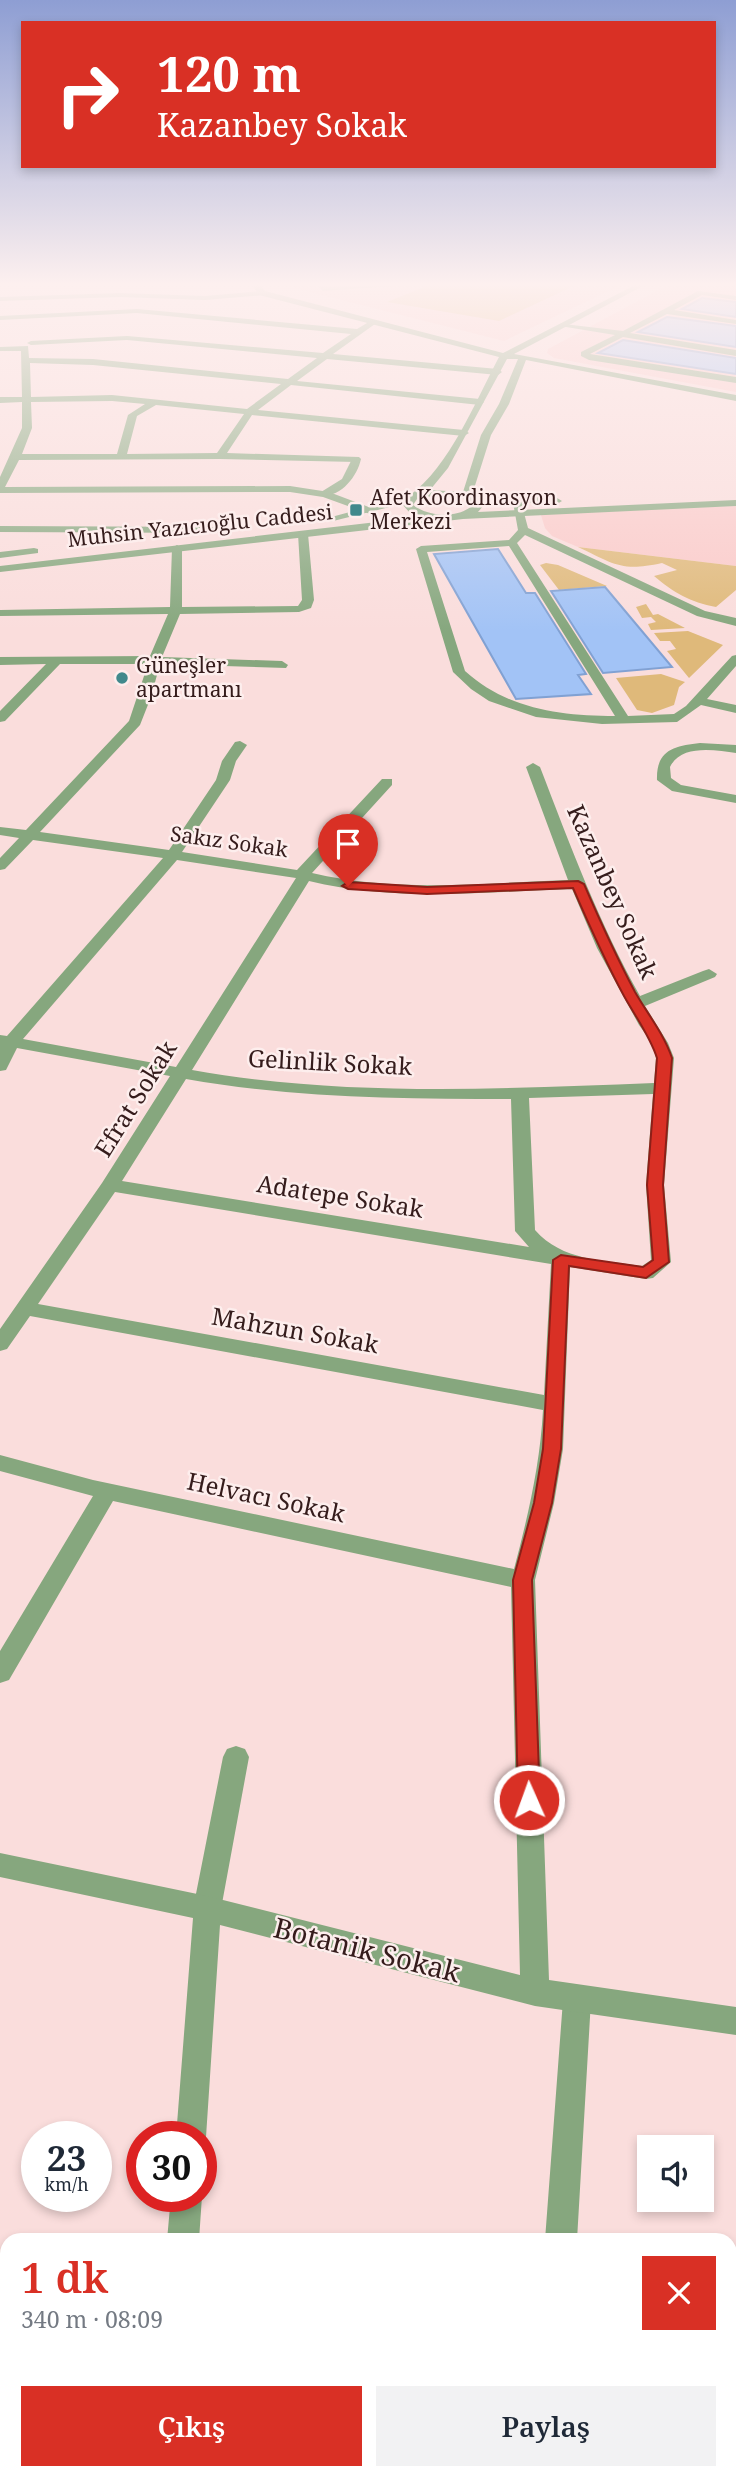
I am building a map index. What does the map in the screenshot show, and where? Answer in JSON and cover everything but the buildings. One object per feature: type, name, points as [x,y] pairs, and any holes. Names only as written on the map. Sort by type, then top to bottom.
[{"type":"street","points":[[26,401],[25,438],[4,469],[0,489],[270,488],[325,494],[370,511]]},
{"type":"street","points":[[137,401],[486,435]]},
{"type":"street","points":[[220,456],[250,411],[263,401]]},
{"type":"street","points":[[467,401],[504,404]]},
{"type":"street","points":[[470,497],[486,435],[505,401]]},
{"type":"street","points":[[121,457],[133,415],[155,402]]},
{"type":"street","points":[[470,497],[479,505],[478,508],[452,516],[413,511],[407,505],[411,498],[440,474],[480,402]]},
{"type":"street","points":[[14,457],[220,456],[356,459],[352,474],[346,482],[325,494]]},
{"type":"street","name":"Muhsin Yazıcıoğlu Caddesi","points":[[247,528],[321,520],[370,511],[411,498],[444,492],[470,497]]},
{"type":"street","points":[[470,497],[612,501],[736,494]]},
{"type":"street","points":[[516,499],[521,508],[519,513],[523,530]]},
{"type":"street","name":"Muhsin Yazıcıoğlu Caddesi","points":[[0,569],[452,516],[736,503]]},
{"type":"street","points":[[0,529],[223,530]]},
{"type":"street","name":"Muhsin Yazıcıoğlu Caddesi","points":[[122,542],[235,529]]},
{"type":"street","points":[[523,530],[512,543],[421,549],[459,672],[470,685],[543,715],[566,720],[677,718],[699,701],[736,659]]},
{"type":"street","points":[[523,530],[701,614],[736,622]]},
{"type":"street","points":[[0,613],[299,609],[307,606],[303,534]]},
{"type":"street","points":[[512,543],[624,720]]},
{"type":"street","points":[[0,866],[135,722],[145,698],[155,660],[176,610],[177,548]]},
{"type":"street","name":"Muhsin Yazıcıoğlu Caddesi","points":[[0,555],[41,551]]},
{"type":"street","points":[[0,661],[155,660],[282,665]]},
{"type":"street","points":[[0,718],[56,661]]},
{"type":"street","points":[[699,701],[736,709]]},
{"type":"street","points":[[0,1066],[6,1041],[173,855],[223,780],[229,761],[240,745]]},
{"type":"street","points":[[736,749],[699,746],[676,751],[665,760],[661,770],[664,780],[677,788],[736,799]]},
{"type":"street","name":"Kazanbey Sokak","points":[[533,767],[605,948],[635,1004],[660,1042],[664,1058],[655,1185],[661,1262],[646,1273],[561,1260]]},
{"type":"street","points":[[303,875],[387,782]]},
{"type":"street","name":"Sakız Sokak","points":[[0,831],[303,875],[348,886],[427,890],[578,884]]},
{"type":"street","name":"Efrat Sokak","points":[[0,1345],[110,1185],[303,875]]},
{"type":"street","points":[[635,1004],[709,974]]},
{"type":"street","name":"Gelinlik Sokak","points":[[6,1041],[243,1084],[339,1091],[520,1094],[662,1087]]},
{"type":"street","points":[[520,1094],[525,1231],[539,1247],[561,1260],[556,1405],[543,1503],[523,1580],[535,1992]]},
{"type":"street","name":"Adatepe Sokak","points":[[110,1185],[529,1251],[561,1260]]},
{"type":"street","name":"Mahzun Sokak","points":[[26,1308],[556,1405]]},
{"type":"street","name":"Helvacı Sokak","points":[[0,1463],[107,1491],[523,1580]]},
{"type":"street","points":[[0,1673],[107,1491]]},
{"type":"street","points":[[192,2121],[207,1909],[236,1757]]},
{"type":"street","name":"Botanik Sokak","points":[[0,1865],[207,1909],[535,1992],[736,2021]]},
{"type":"street","points":[[561,2233],[577,2000]]},
{"type":"street","points":[[184,2233],[186,2212]]},
{"type":"shaded area","points":[[736,506],[736,566],[578,547],[552,536],[545,528],[540,512]]},
{"type":"shaded area","points":[[578,547],[736,566],[736,590],[716,607],[707,605],[683,596],[654,576],[677,570],[662,563],[637,567],[618,565]]},
{"type":"shaded area","points":[[540,565],[558,565],[607,586],[559,590]]},
{"type":"shaded area","points":[[646,604],[653,615],[658,614],[685,628],[651,630],[648,624],[656,622],[651,617],[642,618],[636,607]]},
{"type":"shaded area","points":[[688,631],[723,645],[689,678],[667,651],[676,649],[670,641],[660,641],[654,633]]},
{"type":"shaded area","points":[[661,674],[685,682],[679,687],[674,705],[652,713],[637,710],[616,678]]},
{"type":"place","name":"Afet Koordinasyon Merkezi","points":[[356,510]]},
{"type":"place","name":"Güneşler apartmanı","points":[[122,678]]},
{"type":"route","points":[[348,886],[427,890],[578,884],[605,948],[647,1025],[660,1042],[664,1058],[655,1185],[661,1262],[646,1273],[561,1260],[552,1449],[543,1503],[523,1580],[529,1800]]}]
